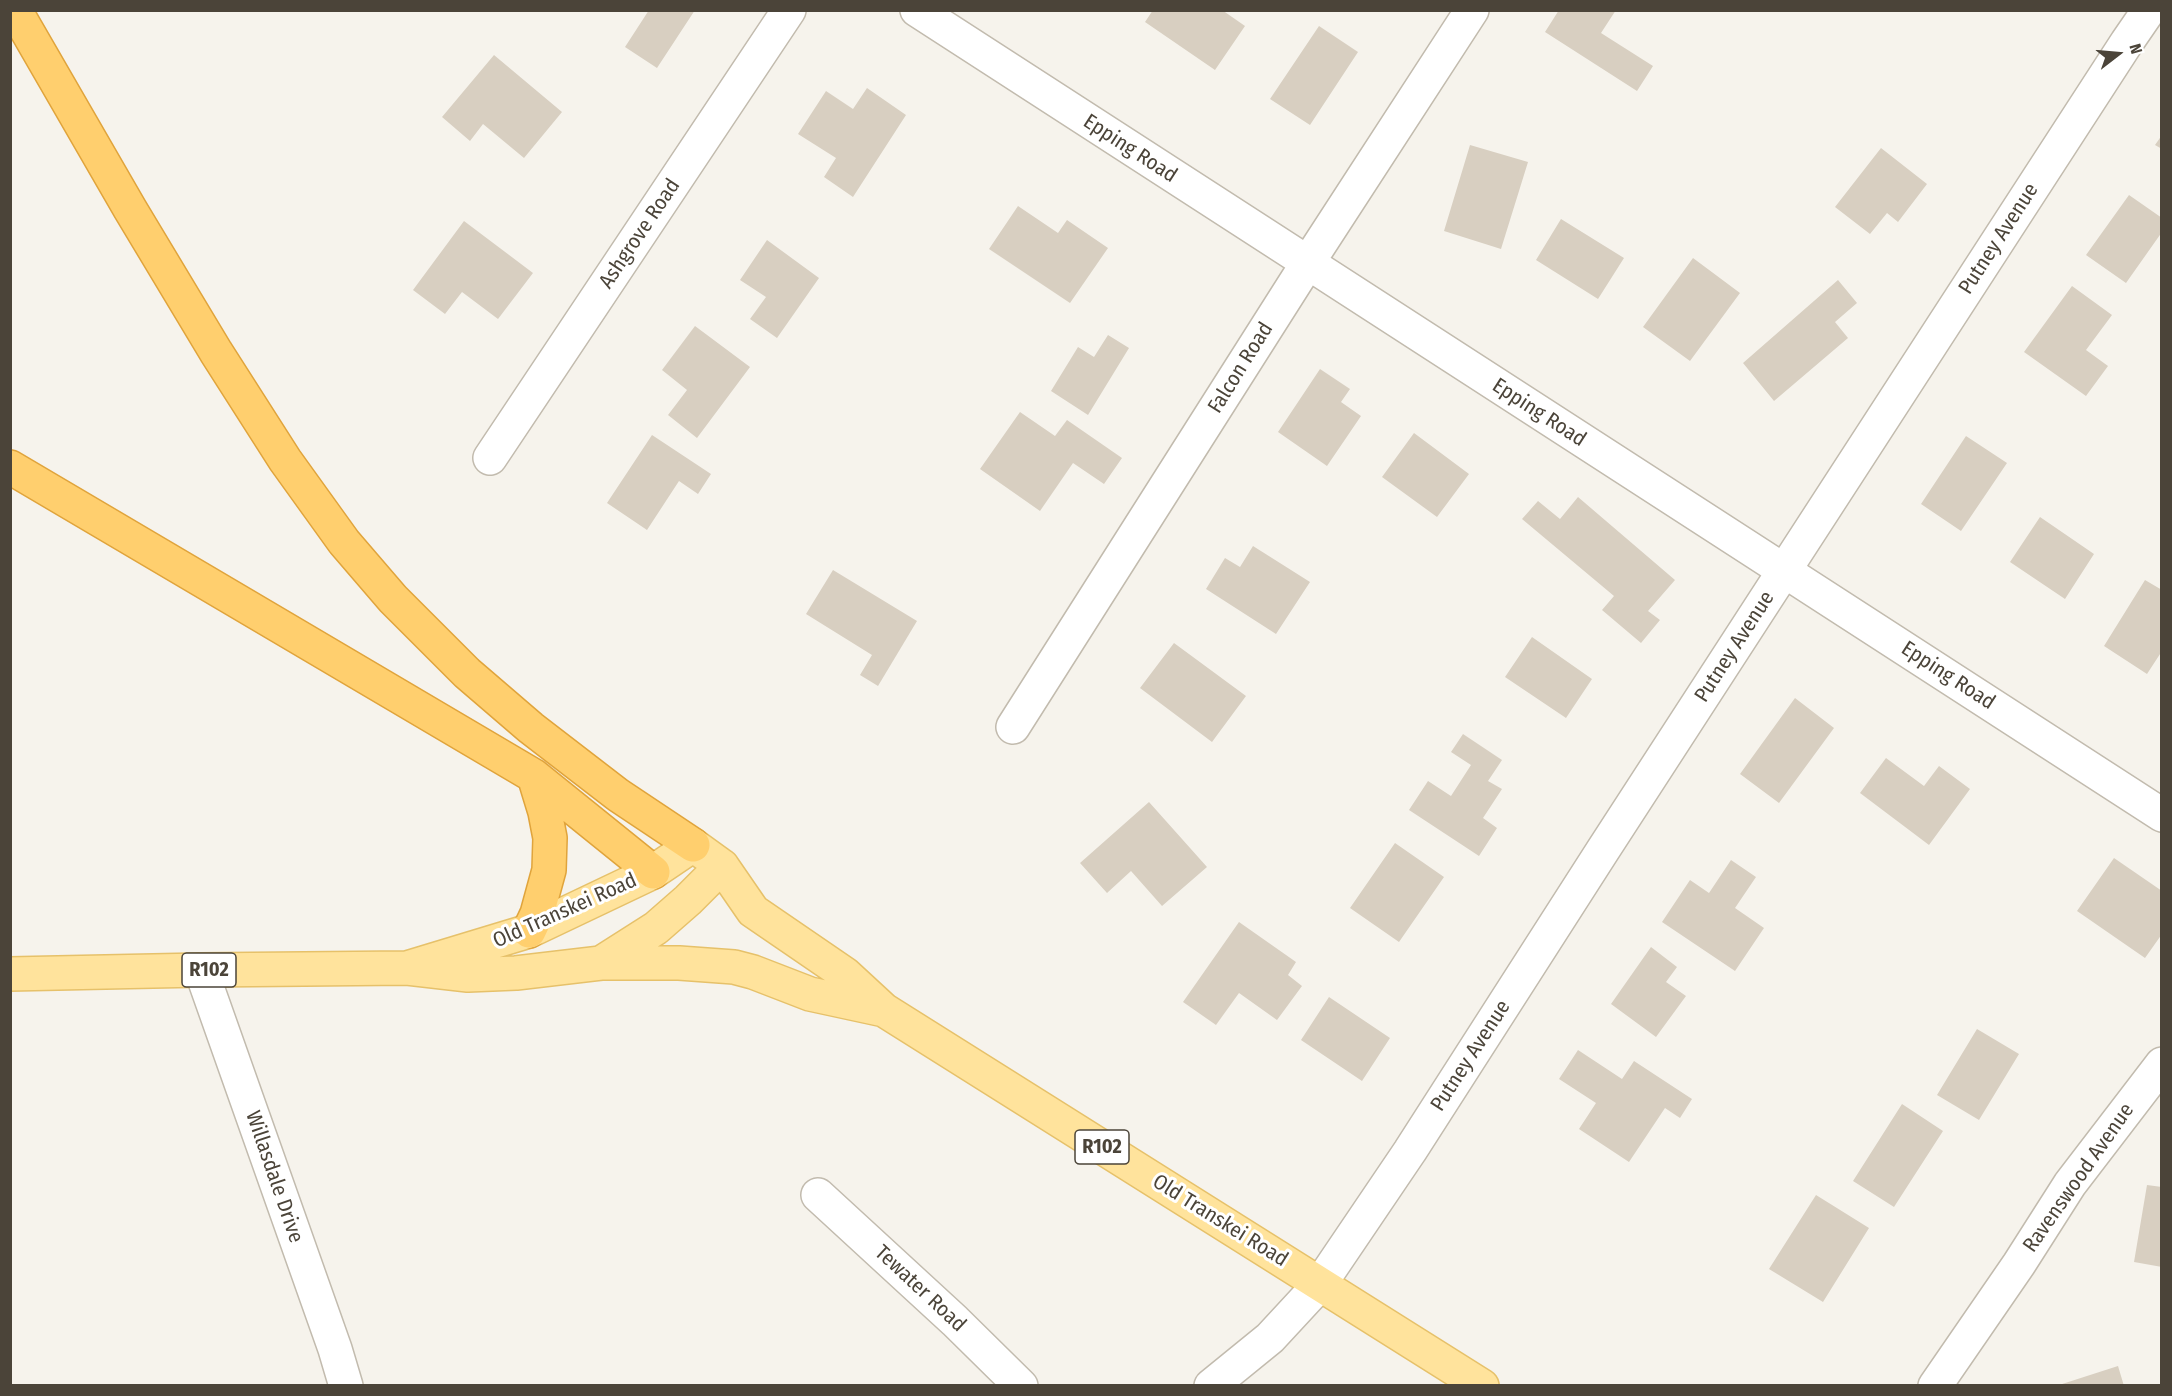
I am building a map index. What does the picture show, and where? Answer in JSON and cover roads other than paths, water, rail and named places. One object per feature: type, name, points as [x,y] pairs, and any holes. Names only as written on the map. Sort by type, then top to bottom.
[{"type":"highway","points":[[15,10],[216,352],[285,460],[344,542],[393,599],[475,680],[531,728],[618,795],[693,845]]},
{"type":"highway","points":[[10,467],[534,776],[654,872]]},
{"type":"highway","points":[[529,931],[537,914],[549,870],[550,838],[534,776]]},
{"type":"main road","name":"Old Transkei Road","points":[[407,969],[529,931],[654,872],[693,845],[722,866],[753,911],[845,974],[884,1010],[1482,1386]]},
{"type":"main road","name":"Old Transkei Road","points":[[10,975],[201,970],[407,969],[468,975],[516,973],[601,963],[641,938],[688,900],[722,866]]},
{"type":"main road","name":"Old Transkei Road","points":[[654,872],[688,900],[753,911]]},
{"type":"main road","points":[[601,963],[679,963],[734,967],[810,994],[884,1010]]},
{"type":"street","name":"Ashgrove Road","points":[[490,458],[789,10]]},
{"type":"street","name":"Epping Road","points":[[917,10],[1306,264],[1785,570],[2162,815]]},
{"type":"street","name":"Falcon Road","points":[[1012,727],[1306,264],[1472,10]]},
{"type":"street","name":"Putney Avenue","points":[[1320,1284],[1417,1141],[2149,10]]},
{"type":"street","name":"Willasdale Drive","points":[[201,970],[346,1386]]},
{"type":"street","name":"Ravenswood Avenue","points":[[1935,1386],[2019,1264],[2070,1184],[2162,1064]]},
{"type":"street","name":"Tewater Road","points":[[818,1195],[955,1321],[1021,1386]]},
{"type":"street","points":[[1210,1386],[1270,1338],[1320,1284]]}]
